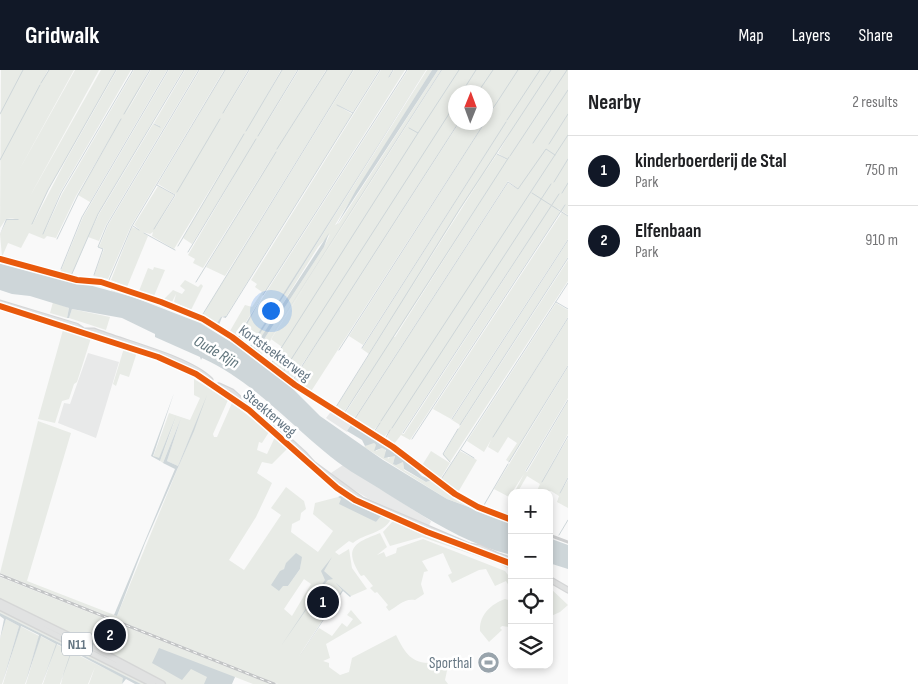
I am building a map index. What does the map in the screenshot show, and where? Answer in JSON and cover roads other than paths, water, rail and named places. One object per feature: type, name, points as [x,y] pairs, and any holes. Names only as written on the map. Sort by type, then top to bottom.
[{"type":"highway","name":"N11","points":[[0,602],[162,684]]},
{"type":"highway","name":"N11","points":[[0,607],[93,652],[153,684]]},
{"type":"main road","name":"Steekterweg","points":[[0,303],[102,334],[198,371],[237,396],[293,444],[315,466],[362,500],[508,560]]},
{"type":"main road","points":[[553,581],[567,590]]},
{"type":"street","name":"Kortsteekterweg","points":[[0,259],[70,279],[101,282],[198,317],[232,337],[295,385],[393,447],[455,494],[478,507],[508,518]]},
{"type":"street","points":[[553,536],[568,542]]},
{"type":"water","points":[[426,70],[251,348],[205,319],[206,317],[217,323],[221,317],[226,316],[226,318],[222,317],[219,325],[238,336],[263,295],[240,337],[250,346]]},
{"type":"water","points":[[432,70],[438,70],[336,226],[356,190]]},
{"type":"water","points":[[441,70],[442,70],[259,355]]},
{"type":"water","points":[[6,219],[19,219],[7,220],[0,234]]},
{"type":"water","points":[[329,233],[324,247],[257,350],[254,348]]},
{"type":"water","name":"Oude Rijn","points":[[0,261],[133,297],[200,323],[252,355],[286,382],[320,416],[383,460],[447,499],[508,522],[508,554],[479,544],[447,529],[351,471],[315,444],[254,390],[220,367],[202,358],[201,360],[200,357],[155,337],[155,334],[122,318],[72,309],[69,318],[67,318],[69,308],[30,296],[12,294],[0,290]]},
{"type":"water","points":[[174,393],[153,456],[159,458],[176,416],[160,461],[151,456]]},
{"type":"water","points":[[207,395],[194,431],[145,543],[117,616],[114,615],[175,469],[163,463],[181,418],[167,461],[178,466]]},
{"type":"water","points":[[352,423],[398,452],[422,476],[432,480],[426,482],[404,469],[403,462],[396,465],[393,464],[395,456],[384,458],[386,450],[382,448],[374,451],[376,445],[374,443],[365,446],[362,440],[347,431]]},
{"type":"water","points":[[342,495],[387,518],[380,517],[376,522],[339,504],[341,499],[338,497]]},
{"type":"water","points":[[553,539],[568,545],[568,569],[553,564]]},
{"type":"water","points":[[296,553],[302,557],[300,569],[288,586],[283,586],[279,591],[271,585],[280,571],[284,569],[286,563]]},
{"type":"water","points":[[332,557],[324,571],[333,579],[328,580],[322,587],[281,646],[325,580],[321,571]]},
{"type":"water","points":[[335,582],[351,596],[343,591],[299,657],[342,590]]},
{"type":"water","points":[[0,613],[141,684],[135,684],[126,679],[122,684],[123,678],[72,651],[60,684],[71,651],[57,644],[42,684],[56,644],[41,636],[25,684],[39,635],[21,626],[2,684],[19,626],[6,619],[0,639],[4,619],[0,616]]},
{"type":"water","points":[[159,648],[235,677],[232,684],[204,684],[207,677],[191,669],[182,680],[152,663]]},
{"type":"waterway","points":[[0,114],[23,70]]},
{"type":"waterway","points":[[41,83],[49,70]]},
{"type":"waterway","points":[[32,224],[48,190],[116,70]]},
{"type":"waterway","points":[[43,234],[61,193],[133,70]]},
{"type":"waterway","points":[[124,114],[150,70]]},
{"type":"waterway","points":[[61,269],[82,217],[168,70]]},
{"type":"waterway","points":[[71,276],[98,214],[184,70]]},
{"type":"waterway","points":[[94,275],[103,249],[98,247],[107,225],[199,70]]},
{"type":"waterway","points":[[109,280],[132,226],[225,70]]},
{"type":"waterway","points":[[223,113],[249,70]]},
{"type":"waterway","points":[[246,131],[282,70]]},
{"type":"waterway","points":[[258,136],[298,70]]},
{"type":"waterway","points":[[277,149],[327,70]]},
{"type":"waterway","points":[[203,314],[353,70]]},
{"type":"waterway","points":[[353,113],[380,70]]},
{"type":"waterway","points":[[389,77],[393,70]]},
{"type":"waterway","points":[[263,295],[407,70]]},
{"type":"waterway","points":[[409,128],[418,133],[459,70]]},
{"type":"waterway","points":[[466,85],[476,70]]},
{"type":"waterway","points":[[483,85],[493,70]]},
{"type":"waterway","points":[[493,108],[518,70]]},
{"type":"waterway","points":[[507,120],[540,70]]},
{"type":"waterway","points":[[336,407],[459,210],[551,70]]},
{"type":"waterway","points":[[510,156],[567,70]]},
{"type":"waterway","points":[[0,160],[40,85]]},
{"type":"waterway","points":[[533,143],[568,90]]},
{"type":"waterway","points":[[226,317],[353,113],[337,105]]},
{"type":"waterway","points":[[549,144],[568,114]]},
{"type":"waterway","points":[[283,372],[448,115]]},
{"type":"waterway","points":[[57,239],[78,195],[121,119]]},
{"type":"waterway","points":[[177,192],[220,119]]},
{"type":"waterway","points":[[362,348],[506,122]]},
{"type":"waterway","points":[[154,124],[160,127]]},
{"type":"waterway","points":[[293,380],[454,130]]},
{"type":"waterway","points":[[339,350],[480,130]]},
{"type":"waterway","points":[[271,364],[418,133]]},
{"type":"waterway","points":[[178,246],[244,134]]},
{"type":"waterway","points":[[381,421],[568,135]]},
{"type":"waterway","points":[[188,252],[256,139]]},
{"type":"waterway","points":[[354,420],[508,182],[518,189],[546,149],[555,155]]},
{"type":"waterway","points":[[196,282],[276,152]]},
{"type":"waterway","points":[[497,154],[507,159]]},
{"type":"waterway","points":[[345,412],[509,157]]},
{"type":"waterway","points":[[554,182],[568,159]]},
{"type":"waterway","points":[[562,193],[568,183]]},
{"type":"waterway","points":[[392,428],[551,184]]},
{"type":"waterway","points":[[154,229],[175,195],[157,185]]},
{"type":"waterway","points":[[532,193],[568,216]]},
{"type":"waterway","points":[[403,433],[559,194]]},
{"type":"waterway","points":[[412,439],[565,205]]},
{"type":"waterway","points":[[133,226],[139,230]]},
{"type":"waterway","points":[[144,233],[175,250]]},
{"type":"waterway","points":[[452,419],[568,240]]},
{"type":"waterway","points":[[460,425],[568,258]]},
{"type":"waterway","points":[[440,481],[568,283]]},
{"type":"waterway","points":[[556,302],[568,309]]},
{"type":"waterway","points":[[493,437],[568,318]]},
{"type":"waterway","points":[[263,358],[275,367]]},
{"type":"waterway","points":[[509,462],[568,366]]},
{"type":"waterway","points":[[526,471],[568,400]]},
{"type":"waterway","points":[[374,432],[380,423]]},
{"type":"waterway","points":[[450,462],[443,454],[458,429]]},
{"type":"waterway","points":[[385,439],[390,430]]},
{"type":"waterway","points":[[542,482],[568,436]]},
{"type":"waterway","points":[[461,450],[474,458]]},
{"type":"waterway","points":[[484,505],[508,464]]},
{"type":"waterway","points":[[560,493],[568,478]]},
{"type":"waterway","points":[[559,535],[568,520]]},
{"type":"railway","points":[[0,575],[274,684]]},
{"type":"place","name":"kinderboerderij de Stal","points":[[323,602]]},
{"type":"place","name":"Elfenbaan","points":[[110,635]]},
{"type":"place","name":"Sporthal","points":[[488,663]]}]
